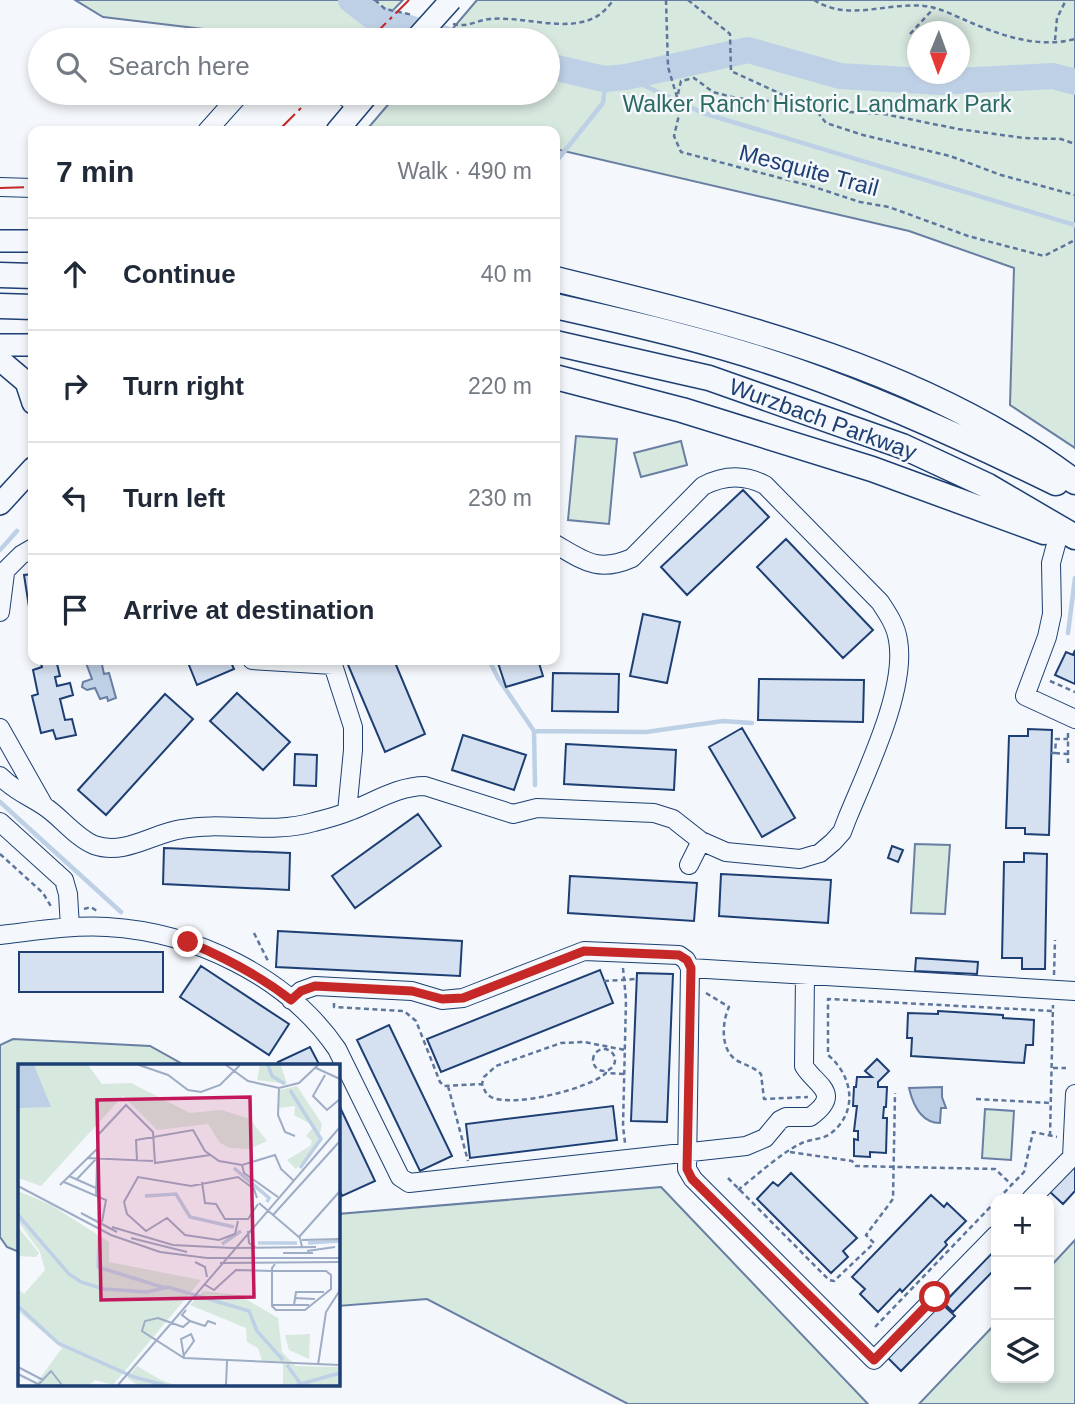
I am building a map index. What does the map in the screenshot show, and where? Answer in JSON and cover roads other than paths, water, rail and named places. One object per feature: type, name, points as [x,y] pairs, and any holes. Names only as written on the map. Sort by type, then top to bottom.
[{"type":"highway","points":[[0,275],[28,276]]},
{"type":"highway","points":[[560,280],[725,322],[876,372],[974,416],[1053,465],[1075,482]]},
{"type":"highway","points":[[0,306],[28,307]]},
{"type":"highway","name":"Wurzbach Parkway","points":[[560,307],[653,328],[796,371],[927,424],[1075,493]]},
{"type":"highway","name":"Wurzbach Parkway","points":[[560,343],[709,378],[902,446],[988,485],[1069,539]]},
{"type":"highway","points":[[560,378],[682,410],[872,469],[1069,539]]},
{"type":"main road","points":[[426,28],[451,0]]},
{"type":"main road","points":[[340,126],[352,105]]},
{"type":"main road","points":[[0,241],[28,241]]},
{"type":"main road","points":[[0,345],[28,345]]},
{"type":"main road","points":[[0,360],[26,382],[28,388]]},
{"type":"main road","points":[[0,504],[28,473]]},
{"type":"lane","points":[[211,126],[230,105]]},
{"type":"lane","points":[[0,187],[28,188]]},
{"type":"lane","points":[[22,768],[1,778],[22,795],[44,806],[93,844],[108,847],[127,846],[179,829],[272,829],[309,824],[347,812],[404,788],[425,786],[513,814],[537,808],[654,813],[673,819],[701,841],[726,852],[800,859],[820,853],[842,832],[898,684],[898,639],[891,619],[880,602],[765,485],[752,478],[715,480],[703,486],[632,558],[618,565],[603,567],[578,558],[560,547]]},
{"type":"lane","points":[[1069,539],[1051,563],[1052,614],[1047,637],[1025,696],[1075,719]]},
{"type":"lane","points":[[0,611],[2,575],[28,551]]},
{"type":"lane","points":[[333,665],[353,727],[347,812]]},
{"type":"lane","points":[[0,728],[44,806]]},
{"type":"lane","points":[[0,822],[64,880],[68,894],[64,922]]},
{"type":"lane","points":[[689,865],[701,841]]},
{"type":"lane","points":[[0,935],[64,922],[144,931],[188,942],[227,958],[265,980],[325,1032],[337,1049],[400,1177],[409,1183],[420,1184],[746,1146],[765,1138],[780,1120],[786,1117],[810,1117],[818,1112],[824,1103],[825,1092],[804,1066],[805,975]]},
{"type":"lane","points":[[291,1000],[301,991],[315,986],[412,991],[442,999],[463,998],[584,951],[679,955],[687,960],[691,968],[687,1169],[692,1179],[874,1360],[991,1240]]},
{"type":"lane","points":[[691,968],[1075,991]]},
{"type":"lane","points":[[1036,1194],[1072,1157],[1075,1094]]},
{"type":"water","points":[[87,665],[102,665],[104,674],[109,673],[116,698],[108,701],[107,697],[100,699],[95,688],[87,690],[82,687],[83,682],[92,679]]},
{"type":"water","points":[[942,1087],[946,1108],[941,1108],[940,1123],[933,1122],[919,1112],[909,1088]]},
{"type":"waterway","points":[[351,0],[373,17],[409,28]]},
{"type":"waterway","points":[[560,69],[604,79],[626,77],[748,50],[840,76],[939,82],[1053,76],[1075,82]]},
{"type":"waterway","points":[[626,77],[703,113],[1075,225]]},
{"type":"waterway","points":[[560,157],[603,103],[606,79]]},
{"type":"waterway","points":[[0,550],[17,531]]},
{"type":"waterway","points":[[1068,633],[1075,578]]},
{"type":"waterway","points":[[492,665],[534,731],[646,732],[723,721],[752,723]]},
{"type":"waterway","points":[[534,731],[535,785]]},
{"type":"waterway","points":[[0,802],[121,912]]},
{"type":"park label","name":"Walker Ranch Historic Landmark Park","points":[[817,104]]}]
